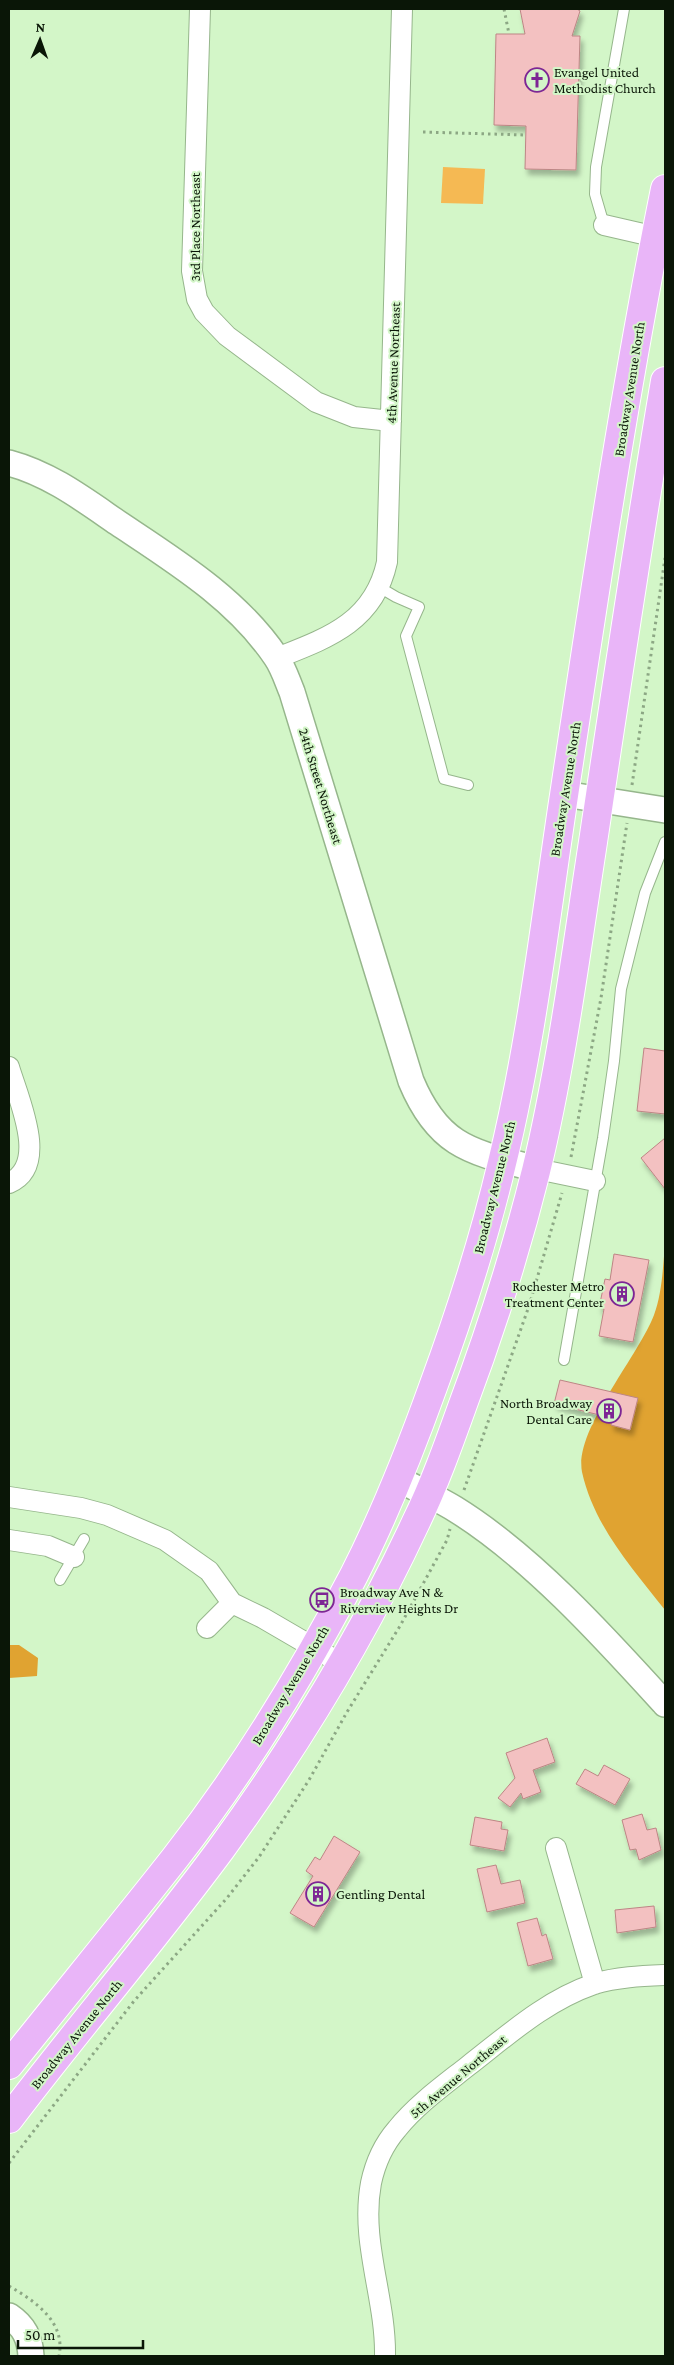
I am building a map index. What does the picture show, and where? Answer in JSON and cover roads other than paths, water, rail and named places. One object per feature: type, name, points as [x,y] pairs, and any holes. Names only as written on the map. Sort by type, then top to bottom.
[{"type":"main road","name":"Broadway Avenue North","points":[[9,2065],[176,1856],[254,1746],[354,1574],[398,1479],[446,1350],[479,1250],[503,1160],[530,1015],[604,536],[660,238],[665,189]]},
{"type":"main road","name":"Broadway Avenue North","points":[[9,2119],[219,1851],[292,1746],[342,1664],[393,1569],[442,1464],[499,1303],[537,1169],[561,1043],[600,799],[632,579],[665,381]]},
{"type":"street","name":"3rd Place Northeast","points":[[200,9],[192,271],[198,300],[204,312],[227,336],[316,402],[354,416],[391,421]]},
{"type":"street","name":"4th Avenue Northeast","points":[[277,658],[341,630],[365,609],[384,575],[388,552],[402,9]]},
{"type":"street","points":[[604,225],[660,238]]},
{"type":"street","name":"24th Street Northeast","points":[[9,463],[29,468],[68,489],[177,562],[236,610],[277,658],[292,692],[417,1095],[427,1114],[438,1127],[456,1142],[503,1160],[537,1169]]},
{"type":"street","points":[[564,794],[665,810]]},
{"type":"street","points":[[9,1067],[30,1144],[28,1166],[24,1174],[9,1183]]},
{"type":"street","points":[[537,1169],[595,1181]]},
{"type":"street","points":[[398,1479],[456,1510],[508,1547],[562,1597],[665,1704]]},
{"type":"street","points":[[9,1498],[81,1508],[137,1527],[165,1540],[209,1571],[232,1603],[257,1615],[342,1664]]},
{"type":"street","points":[[9,1540],[48,1546],[74,1557]]},
{"type":"street","points":[[207,1628],[232,1603]]},
{"type":"street","points":[[556,1848],[595,1984]]},
{"type":"street","name":"5th Avenue Northeast","points":[[385,2356],[385,2339],[371,2259],[368,2208],[371,2183],[380,2156],[397,2128],[438,2089],[537,2012],[558,2000],[595,1984],[633,1976],[665,1975]]},
{"type":"street","points":[[9,2316],[22,2326],[27,2336],[31,2356]]},
{"type":"lane","points":[[604,225],[595,194],[596,167],[624,9]]},
{"type":"lane","points":[[379,587],[419,607],[406,636],[444,779],[468,785]]},
{"type":"lane","points":[[564,1360],[614,1062],[621,989],[645,893],[665,842]]},
{"type":"lane","points":[[60,1580],[84,1539]]},
{"type":"place","name":"Evangel United Methodist Church","points":[[537,80]]},
{"type":"place","name":"Rochester Metro Treatment Center","points":[[622,1294]]},
{"type":"place","name":"North Broadway Dental Care","points":[[609,1411]]},
{"type":"place","name":"Broadway Ave N & Riverview Heights Dr","points":[[322,1600]]},
{"type":"place","name":"Gentling Dental","points":[[318,1894]]}]
